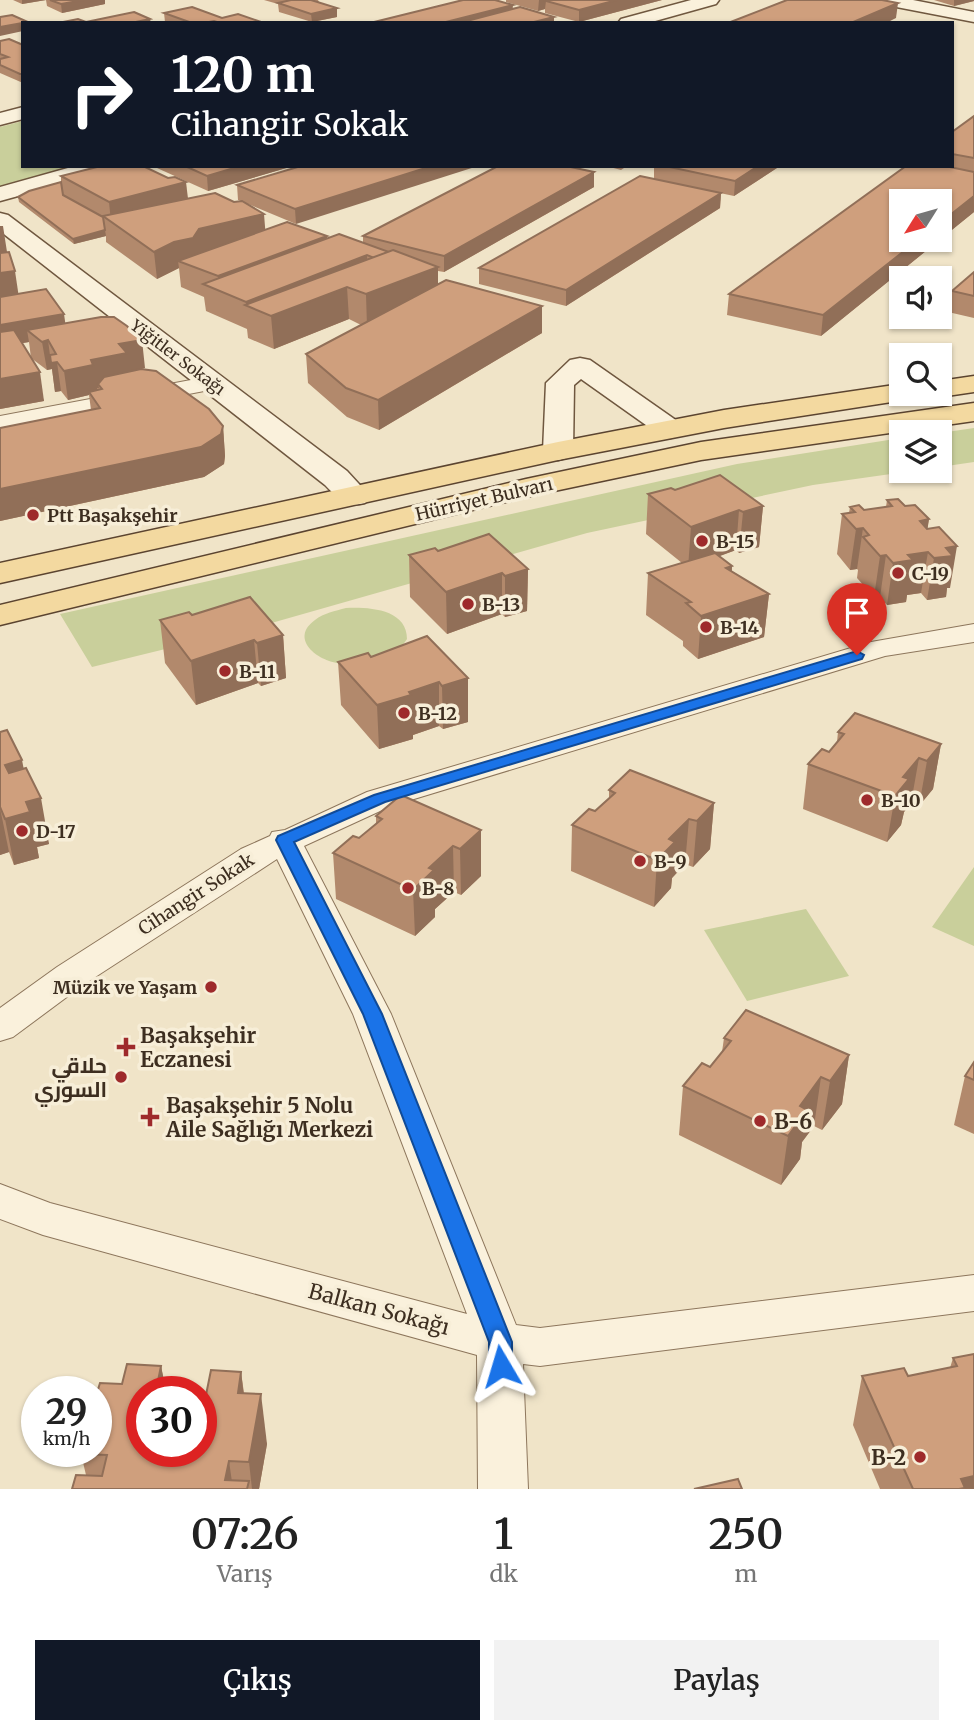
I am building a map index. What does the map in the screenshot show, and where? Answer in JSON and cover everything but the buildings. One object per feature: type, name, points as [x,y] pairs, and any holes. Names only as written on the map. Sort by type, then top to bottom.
[{"type":"main road","points":[[952,387],[974,384]]},
{"type":"main road","name":"Hürriyet Bulvarı","points":[[0,573],[558,451],[724,419],[889,395]]},
{"type":"main road","name":"Hürriyet Bulvarı","points":[[0,615],[514,491],[701,451],[974,412]]},
{"type":"street","points":[[634,21],[710,0]]},
{"type":"street","points":[[886,0],[974,17]]},
{"type":"street","points":[[0,119],[21,114]]},
{"type":"street","points":[[0,194],[94,168]]},
{"type":"street","name":"Yiğitler Sokağı","points":[[0,220],[336,478],[354,496]]},
{"type":"street","points":[[558,451],[560,383],[580,366],[670,429]]},
{"type":"street","points":[[0,423],[212,383]]},
{"type":"street","name":"Cihangir Sokak","points":[[0,1027],[70,976],[253,857],[284,840],[379,799],[881,649],[974,633]]},
{"type":"street","points":[[284,840],[372,1014],[500,1342],[503,1489]]},
{"type":"street","name":"Balkan Sokağı","points":[[0,1201],[43,1217],[500,1342],[540,1347],[974,1293]]},
{"type":"green space","points":[[21,122],[21,168],[75,168],[0,188],[0,127]]},
{"type":"green space","points":[[974,428],[974,462],[952,465],[952,431]]},
{"type":"green space","points":[[889,440],[889,474],[813,485],[587,533],[275,622],[92,667],[60,614],[737,464]]},
{"type":"green space","points":[[346,608],[375,609],[394,616],[401,621],[407,639],[394,652],[378,658],[340,663],[321,657],[308,647],[305,634],[308,627],[330,612]]},
{"type":"green space","points":[[974,867],[974,946],[932,927]]},
{"type":"green space","points":[[806,909],[849,976],[747,1001],[704,930]]},
{"type":"place","name":"Ptt Başakşehir","points":[[33,515]]},
{"type":"place","name":"B-15","points":[[702,541]]},
{"type":"place","name":"C-19","points":[[898,573]]},
{"type":"place","name":"B-13","points":[[468,604]]},
{"type":"place","name":"B-14","points":[[706,627]]},
{"type":"place","name":"B-11","points":[[225,671]]},
{"type":"place","name":"B-12","points":[[404,713]]},
{"type":"place","name":"B-10","points":[[867,800]]},
{"type":"place","name":"D-17","points":[[22,831]]},
{"type":"place","name":"B-9","points":[[640,861]]},
{"type":"place","name":"B-8","points":[[408,888]]},
{"type":"place","name":"Müzik ve Yaşam","points":[[211,987]]},
{"type":"place","name":"Başakşehir Eczanesi","points":[[126,1047]]},
{"type":"place","name":"حلاقي السوري","points":[[121,1077]]},
{"type":"place","name":"Başakşehir 5 Nolu Aile Sağlığı Merkezi","points":[[150,1117]]},
{"type":"place","name":"B-6","points":[[760,1121]]},
{"type":"place","name":"B-2","points":[[920,1457]]},
{"type":"route","points":[[501,1366],[500,1342],[372,1014],[284,840],[379,799],[857,655]]}]
